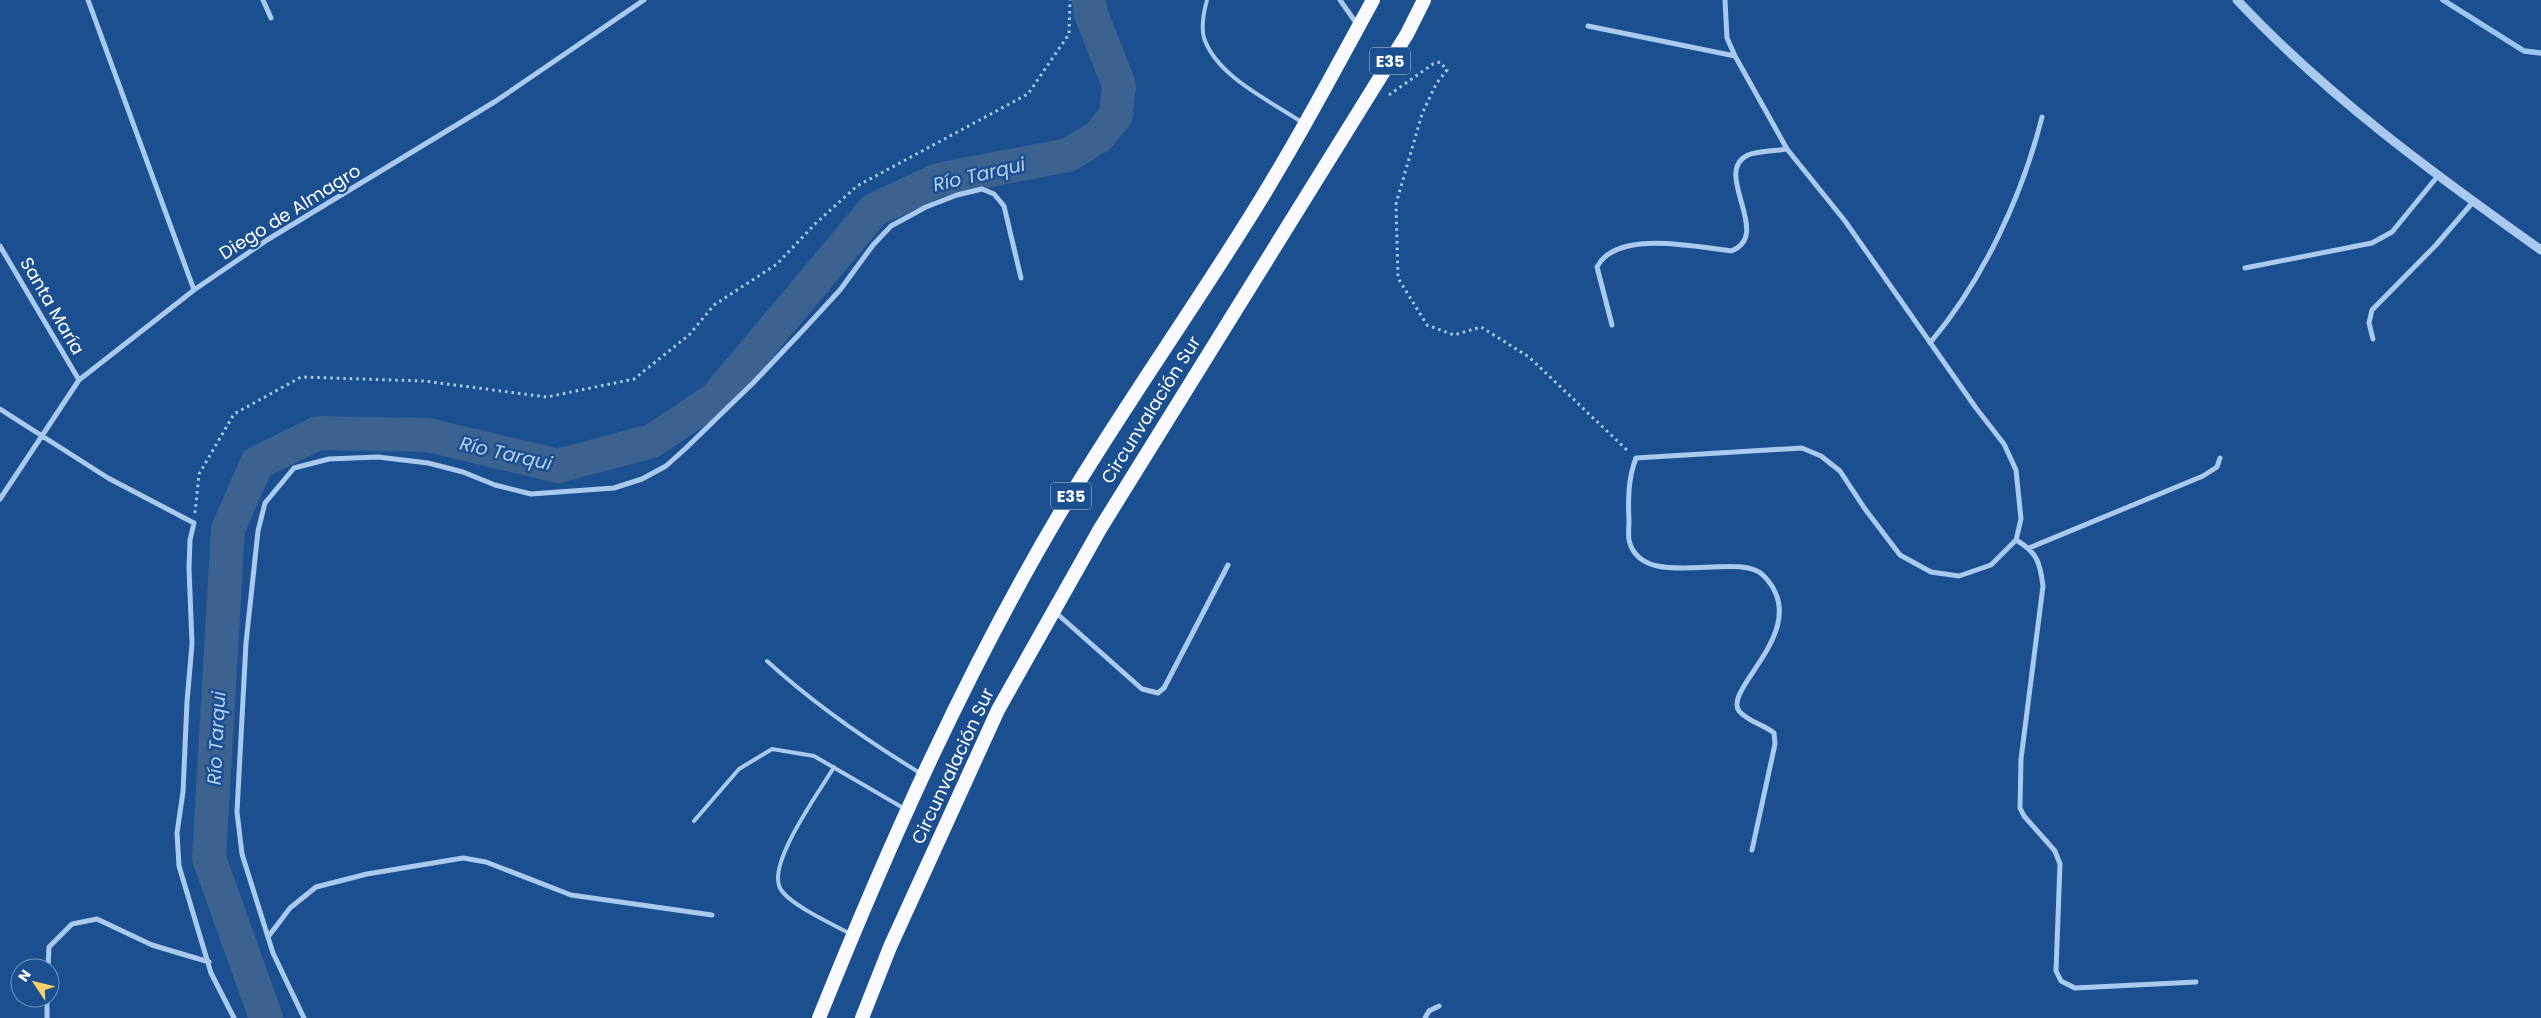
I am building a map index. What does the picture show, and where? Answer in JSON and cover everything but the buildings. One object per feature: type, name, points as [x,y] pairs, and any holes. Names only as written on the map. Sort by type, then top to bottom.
[{"type":"highway","name":"Circunvalación Sur","points":[[819,1018],[853,935],[964,687],[1063,508],[1245,226],[1305,124],[1373,0]]},
{"type":"highway","name":"Circunvalación Sur","points":[[862,1018],[890,947],[998,710],[1100,529],[1407,34],[1424,0]]},
{"type":"street","points":[[88,0],[194,290]]},
{"type":"street","points":[[264,0],[271,18]]},
{"type":"street","name":"Diego de Almagro","points":[[0,499],[79,380],[194,290],[267,240],[496,101],[644,0]]},
{"type":"street","points":[[1340,0],[1359,26]]},
{"type":"street","points":[[1725,0],[1727,38],[1735,56],[1787,149],[1845,221],[1930,343],[2004,444],[2016,470],[2021,519],[2016,540],[1991,565],[1959,576],[1931,572],[1900,555],[1865,509],[1840,471],[1821,456],[1802,448],[1636,458],[1630,472],[1628,494],[1629,541],[1638,556],[1652,563],[1675,569],[1703,569],[1734,565],[1747,567],[1762,574],[1777,594],[1780,620],[1762,660],[1742,688],[1737,705],[1739,711],[1774,734],[1775,744],[1752,850]]},
{"type":"street","points":[[2237,0],[2307,70],[2438,177],[2541,250]]},
{"type":"street","points":[[1588,26],[1735,56]]},
{"type":"street","points":[[1930,343],[1955,314],[1998,235],[2033,154],[2042,117]]},
{"type":"street","points":[[1612,325],[1597,267],[1602,258],[1614,250],[1643,242],[1731,251],[1738,248],[1744,241],[1747,224],[1735,177],[1737,166],[1748,155],[1787,149]]},
{"type":"street","points":[[2245,268],[2372,243],[2392,232],[2438,177]]},
{"type":"street","points":[[304,1018],[282,976],[268,937],[242,854],[237,812],[244,683],[258,531],[265,503],[294,468],[329,459],[378,457],[428,463],[463,472],[495,485],[532,494],[554,494],[614,488],[642,480],[666,466],[686,448],[754,382],[829,302],[873,245],[891,226],[926,207],[957,195],[982,189],[994,194],[1004,206],[1022,278]]},
{"type":"street","points":[[2373,339],[2369,324],[2372,310],[2436,245],[2473,202]]},
{"type":"street","name":"Santa María","points":[[0,246],[79,380]]},
{"type":"street","points":[[0,409],[108,478],[194,523],[190,540],[189,568],[192,644],[178,841],[179,866],[212,973],[234,1018]]},
{"type":"street","points":[[2030,548],[2203,476],[2217,467],[2220,458]]},
{"type":"street","points":[[2016,540],[2030,548],[2040,565],[2043,586],[2021,759],[2020,808],[2024,816],[2055,851],[2060,864],[2056,971],[2061,981],[2075,988],[2196,982]]},
{"type":"street","points":[[1054,610],[1142,690],[1158,693],[1164,688],[1228,565]]},
{"type":"street","points":[[268,937],[290,908],[316,887],[367,874],[463,858],[486,862],[571,895],[712,915]]},
{"type":"street","points":[[48,958],[49,947],[72,924],[97,919],[152,944],[209,962]]},
{"type":"street","points":[[1425,1018],[1429,1011],[1439,1006]]},
{"type":"lane","points":[[1207,0],[1204,12],[1204,37],[1214,56],[1239,82],[1305,124]]},
{"type":"lane","points":[[767,661],[798,690],[860,736],[924,776]]},
{"type":"lane","points":[[694,821],[739,769],[772,749],[814,756],[909,811]]},
{"type":"lane","points":[[834,767],[785,850],[777,876],[780,889],[796,903],[853,935]]},
{"type":"path","points":[[194,523],[199,474],[234,414],[301,377],[424,381],[547,397],[634,379],[688,335],[714,305],[776,264],[815,224],[858,186],[1028,94],[1069,34],[1070,0]]},
{"type":"path","points":[[1385,98],[1433,64],[1440,62],[1447,70],[1436,84],[1422,114],[1396,204],[1398,278],[1427,325],[1454,334],[1481,327],[1529,356],[1636,458]]},
{"type":"waterway","name":"Río Tarqui","points":[[266,1018],[209,858],[228,529],[257,463],[318,433],[428,435],[558,466],[652,441],[716,398],[874,210],[938,180],[1068,155],[1098,137],[1116,115],[1119,85],[1091,14],[1089,0]]},
{"type":"waterway","points":[[2443,0],[2524,51],[2541,53]]}]
